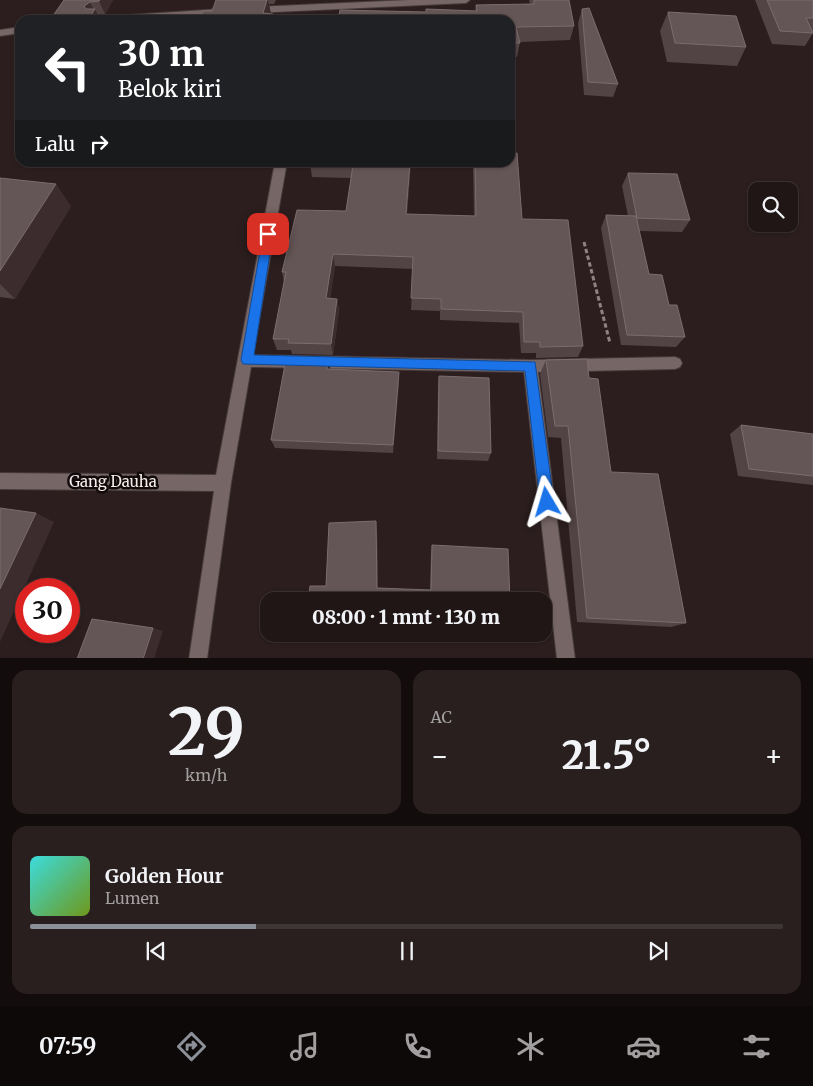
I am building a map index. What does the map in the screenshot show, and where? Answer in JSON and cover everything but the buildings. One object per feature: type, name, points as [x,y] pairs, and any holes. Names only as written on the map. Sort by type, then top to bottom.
[{"type":"street","points":[[237,11],[308,4],[466,0]]},
{"type":"street","points":[[169,15],[227,11]]},
{"type":"street","points":[[0,33],[15,31]]},
{"type":"street","points":[[198,658],[224,483],[280,167]]},
{"type":"street","points":[[247,360],[530,366],[675,364]]},
{"type":"street","points":[[530,366],[566,658]]},
{"type":"street","name":"Gang Dauha","points":[[1,483],[224,483]]},
{"type":"path","points":[[584,242],[616,365]]},
{"type":"route","points":[[268,234],[247,360],[530,366],[547,502]]}]
